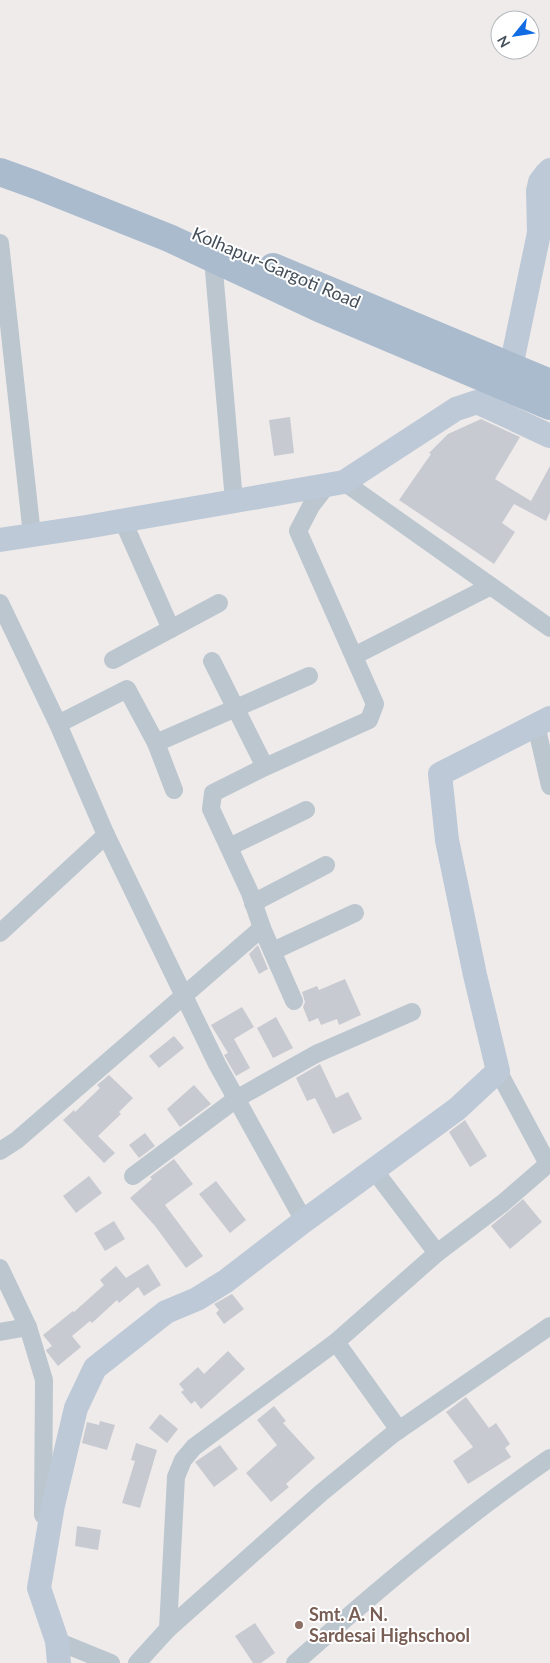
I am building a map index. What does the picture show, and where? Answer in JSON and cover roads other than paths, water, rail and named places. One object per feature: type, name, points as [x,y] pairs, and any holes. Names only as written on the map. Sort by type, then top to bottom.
[{"type":"main road","name":"Kolhapur-Gargoti Road","points":[[0,160],[41,169],[504,375],[550,383]]},
{"type":"main road","points":[[0,172],[36,184],[169,238],[319,308],[504,375],[550,406]]},
{"type":"street","points":[[294,1002],[229,847],[211,809],[212,793],[368,720],[375,704],[298,531],[311,506],[336,483],[456,409],[477,402],[504,375],[544,235],[538,191],[540,182],[550,170]]},
{"type":"street","points":[[0,242],[32,536]]},
{"type":"street","points":[[213,259],[234,501]]},
{"type":"street","points":[[477,402],[550,436]]},
{"type":"street","points":[[0,540],[123,521],[336,483],[491,586],[550,628]]},
{"type":"street","points":[[123,521],[171,629]]},
{"type":"street","points":[[354,656],[491,586]]},
{"type":"street","points":[[0,603],[58,724],[106,835],[183,996],[217,1064],[304,1221]]},
{"type":"street","points":[[114,660],[219,604]]},
{"type":"street","points":[[212,660],[265,767]]},
{"type":"street","points":[[156,743],[309,676]]},
{"type":"street","points":[[58,724],[127,689],[156,743],[174,790]]},
{"type":"street","points":[[168,1629],[176,1477],[183,1460],[194,1447],[336,1342],[437,1253],[549,1166],[498,1071],[475,975],[449,849],[440,774],[543,722],[550,786]]},
{"type":"street","points":[[229,847],[306,810]]},
{"type":"street","points":[[0,933],[106,835]]},
{"type":"street","points":[[253,903],[326,865]]},
{"type":"street","points":[[273,951],[355,913]]},
{"type":"street","points":[[0,1152],[17,1140],[262,928]]},
{"type":"street","points":[[133,1176],[236,1099],[316,1054],[412,1012]]},
{"type":"street","points":[[39,1588],[53,1505],[76,1408],[95,1368],[166,1312],[197,1299],[226,1281],[304,1221],[457,1109],[498,1071]]},
{"type":"street","points":[[374,1170],[437,1253]]},
{"type":"street","points":[[0,1268],[28,1327],[44,1380],[44,1500],[39,1588],[58,1652],[111,1663]]},
{"type":"street","points":[[136,1663],[168,1629],[321,1493],[399,1430],[550,1326]]},
{"type":"street","points":[[0,1332],[28,1327]]},
{"type":"street","points":[[336,1342],[399,1430]]},
{"type":"street","points":[[295,1663],[382,1588],[505,1489],[550,1458]]},
{"type":"place","name":"Smt. A. N. Sardesai Highschool","points":[[299,1625]]}]
